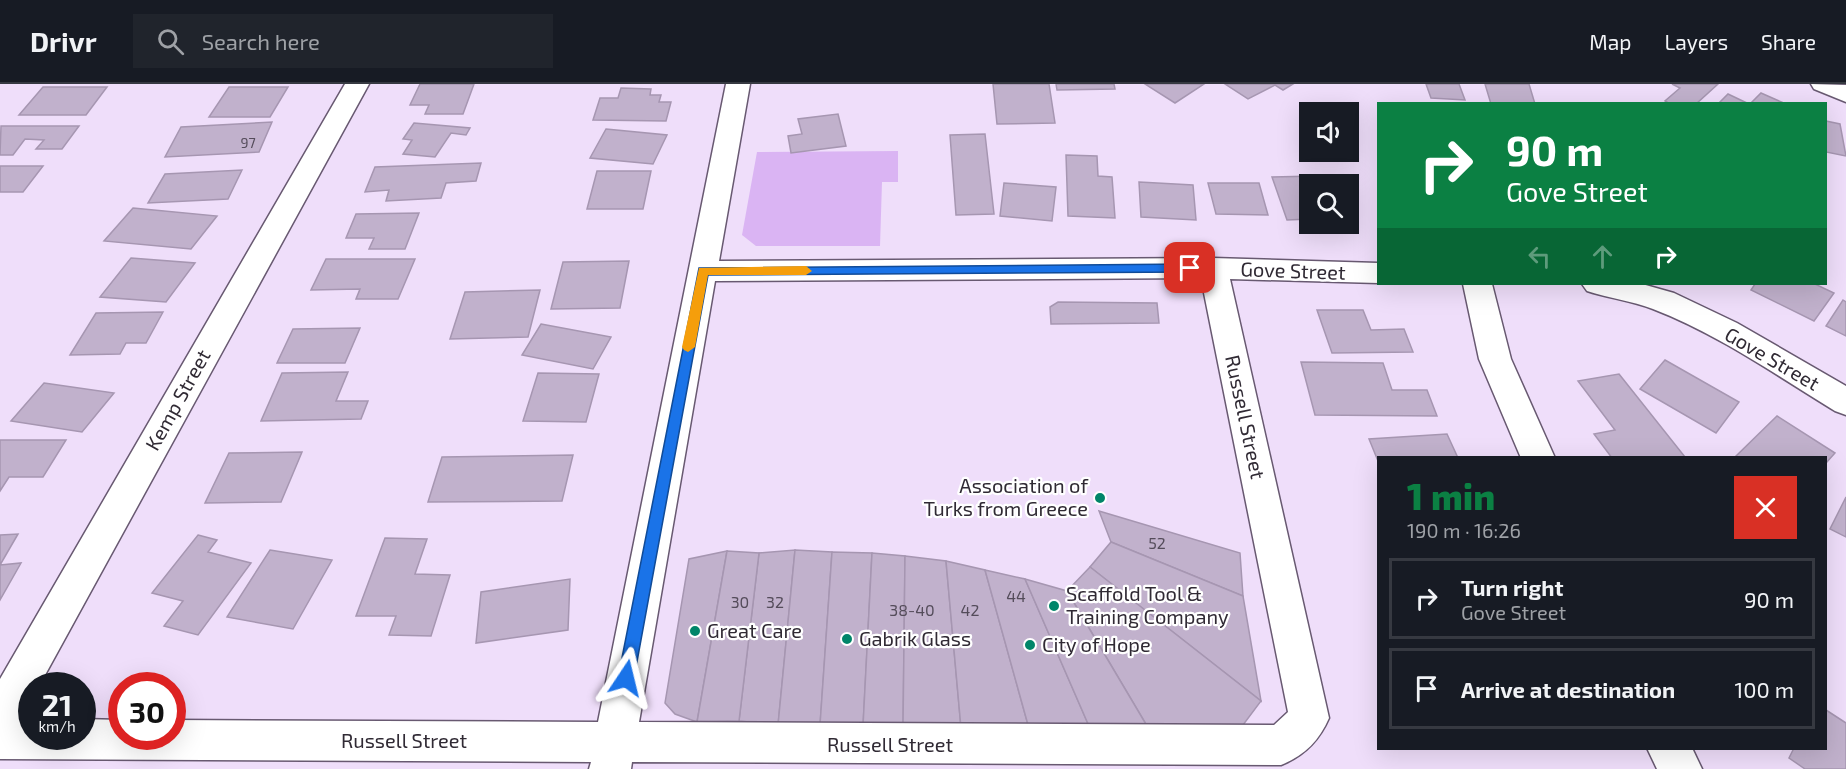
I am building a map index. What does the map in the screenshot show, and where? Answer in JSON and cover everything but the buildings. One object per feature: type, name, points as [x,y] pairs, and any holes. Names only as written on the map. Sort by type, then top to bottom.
[{"type":"street","name":"Kemp Street","points":[[0,717],[357,84]]},
{"type":"street","points":[[612,756],[738,84]]},
{"type":"street","points":[[1823,84],[1846,94]]},
{"type":"street","name":"Gove Street","points":[[703,271],[1213,268],[1377,273]]},
{"type":"street","name":"Russell Street","points":[[0,739],[612,756],[1281,745],[1298,732],[1309,718],[1213,268]]},
{"type":"street","points":[[1477,285],[1495,359],[1537,456]]},
{"type":"street","name":"Gove Street","points":[[1604,285],[1623,288],[1657,299],[1701,318],[1846,402]]},
{"type":"street","points":[[1668,750],[1681,769]]},
{"type":"shaded area","points":[[898,151],[898,182],[882,182],[880,246],[756,246],[742,235],[757,152]]},
{"type":"slow traffic","points":[[688,347],[703,271],[806,271]]},
{"type":"place","name":"Association of Turks from Greece","points":[[1100,498]]},
{"type":"place","name":"Scaffold Tool & Training Company","points":[[1054,606]]},
{"type":"place","name":"Great Care","points":[[695,631]]},
{"type":"place","name":"Gabrik Glass","points":[[847,639]]},
{"type":"place","name":"City of Hope","points":[[1030,645]]},
{"type":"route","points":[[626,678],[703,271],[1190,268]]}]
